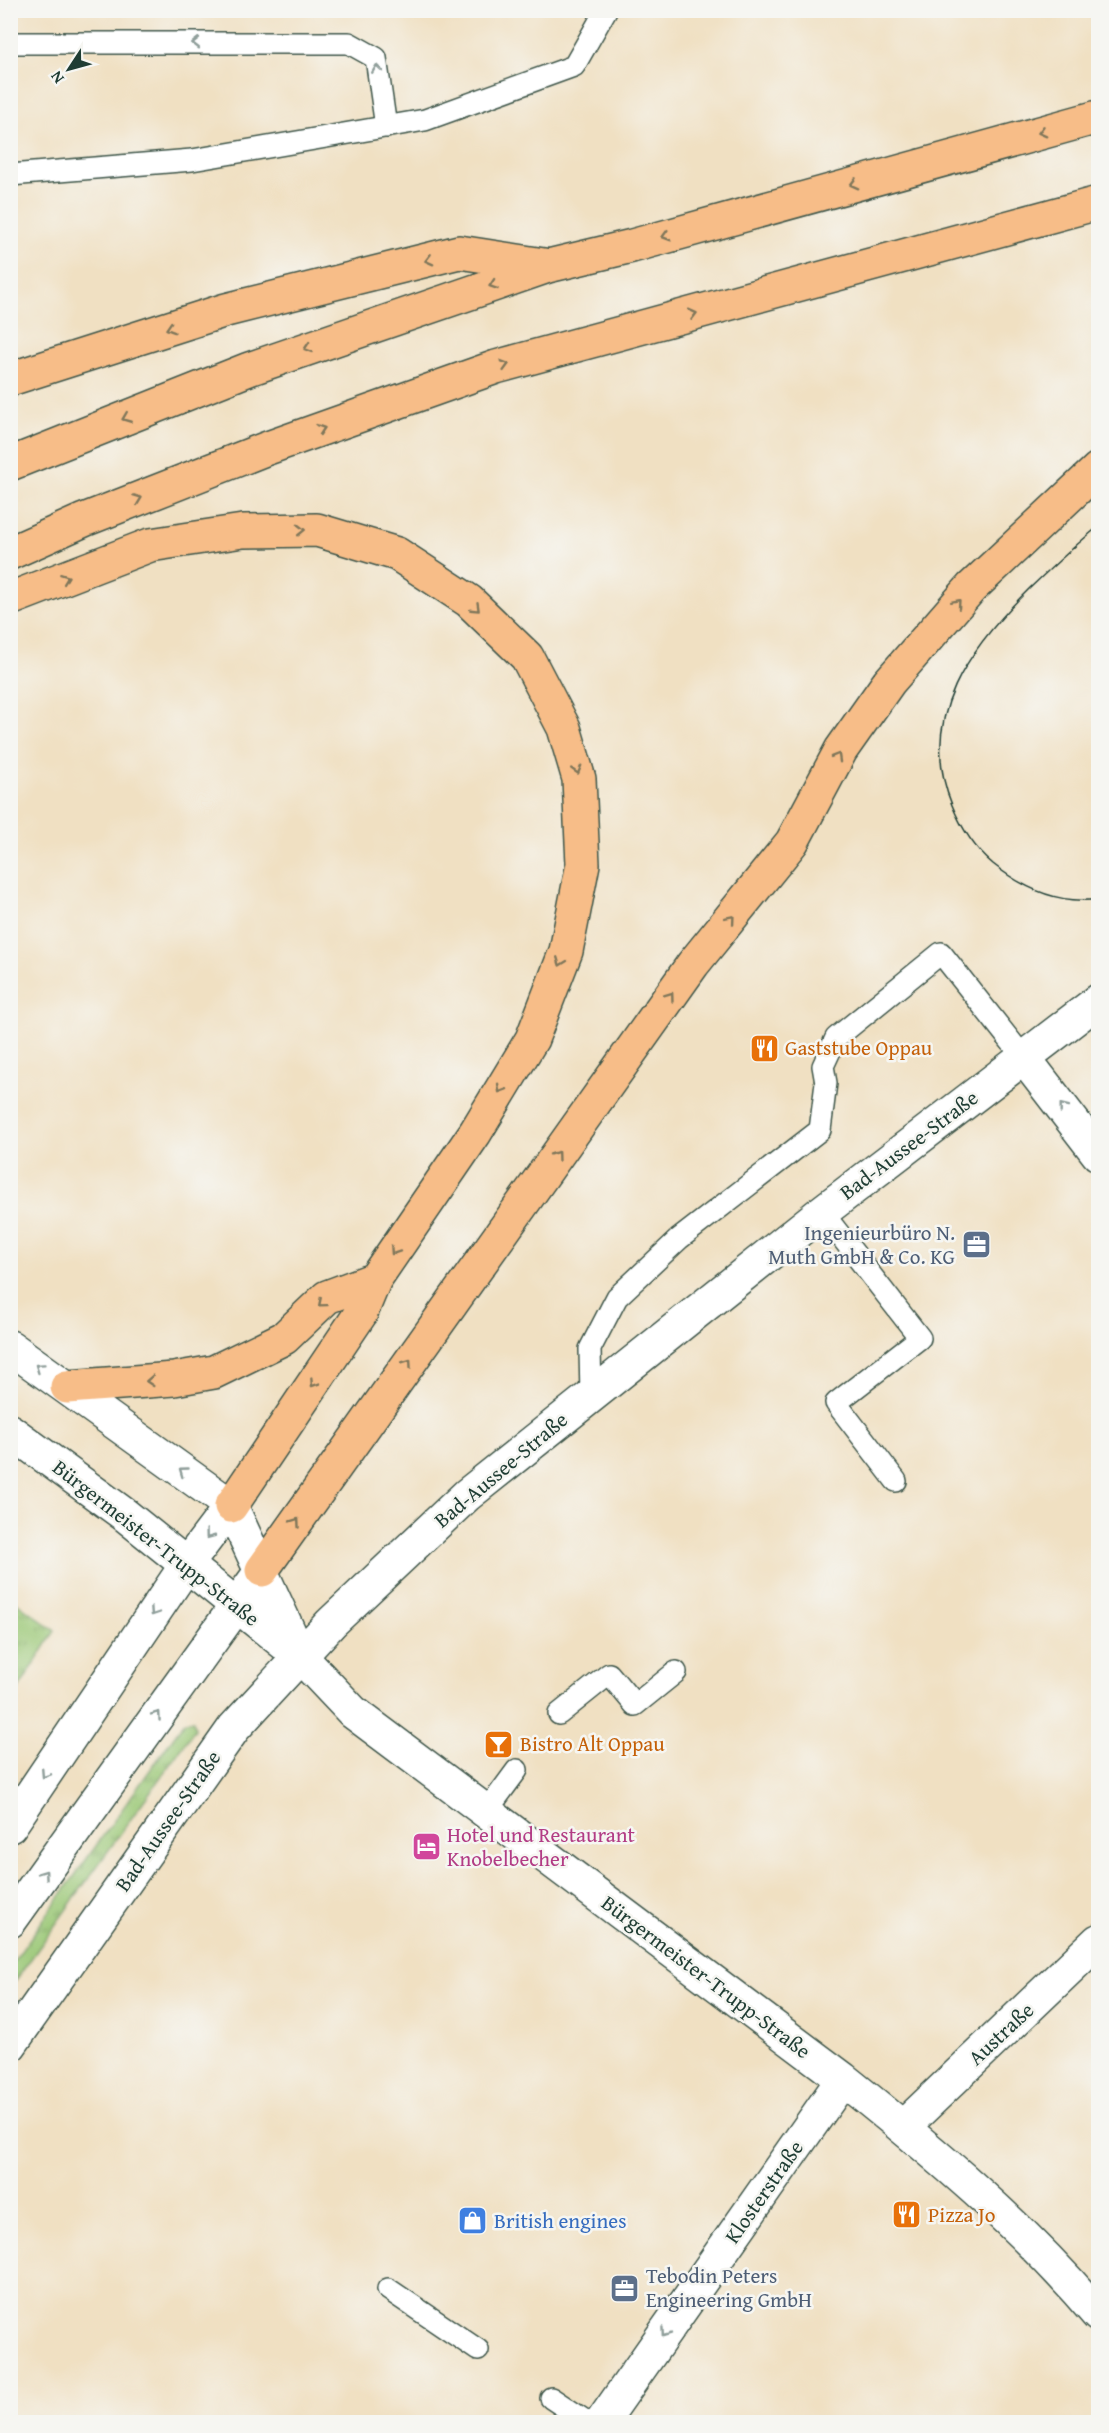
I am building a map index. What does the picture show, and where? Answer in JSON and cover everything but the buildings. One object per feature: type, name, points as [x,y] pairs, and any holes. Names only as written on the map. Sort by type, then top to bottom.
[{"type":"highway","points":[[10,464],[249,369],[548,266],[632,246],[1098,117]]},
{"type":"highway","points":[[10,553],[84,520],[265,449],[496,368],[1098,203]]},
{"type":"highway","points":[[10,379],[226,310],[459,252],[548,266]]},
{"type":"highway","points":[[262,1570],[693,964],[792,842],[841,750],[889,682],[971,588],[1098,469]]},
{"type":"highway","points":[[10,599],[150,545],[243,531],[317,530],[397,554],[469,601],[527,657],[564,728],[579,779],[583,864],[566,951],[532,1039],[474,1133],[375,1279],[361,1312],[231,1506]]},
{"type":"highway","points":[[67,1387],[174,1379],[214,1372],[284,1338],[327,1297],[375,1279]]},
{"type":"street","name":"Bad-Aussee-Straße","points":[[10,2045],[234,1728],[331,1623],[467,1495],[822,1212],[1098,1001]]},
{"type":"street","points":[[1024,1058],[1098,1154]]},
{"type":"street","name":"Bürgermeister-Trupp-Straße","points":[[10,1347],[231,1506],[300,1656]]},
{"type":"street","name":"Bürgermeister-Trupp-Straße","points":[[10,1431],[187,1564],[300,1656],[353,1712],[843,2079],[903,2127],[1061,2270],[1098,2314]]},
{"type":"street","points":[[10,1826],[187,1564],[231,1506]]},
{"type":"street","points":[[10,1922],[262,1570]]},
{"type":"street","name":"Austraße","points":[[903,2127],[1098,1941]]},
{"type":"street","name":"Klosterstraße","points":[[602,2422],[843,2079]]},
{"type":"lane","points":[[10,174],[192,160],[425,120],[574,66],[606,10]]},
{"type":"lane","points":[[10,43],[349,42],[376,58],[386,127]]},
{"type":"lane","points":[[591,1396],[590,1349],[617,1297],[679,1239],[819,1130],[826,1083],[823,1066],[836,1038],[941,953],[1024,1058]]},
{"type":"lane","points":[[822,1212],[920,1338],[836,1403],[896,1481]]},
{"type":"lane","points":[[559,1714],[609,1674],[635,1706],[676,1672]]},
{"type":"lane","points":[[486,1812],[517,1770]]},
{"type":"lane","points":[[388,2289],[478,2350]]},
{"type":"lane","points":[[551,2398],[587,2422]]},
{"type":"green space","points":[[11,1598],[55,1631],[11,1701]]},
{"type":"green space","points":[[193,1720],[195,1729],[11,1987],[11,1965],[185,1721]]},
{"type":"tram line","points":[[1098,527],[1030,588],[988,634],[970,659],[955,686],[945,713],[941,743],[943,773],[952,805],[969,837],[986,858],[1005,873],[1042,893],[1069,899],[1098,899]]},
{"type":"place","name":"Gaststube Oppau","points":[[764,1048]]},
{"type":"place","name":"Ingenieurbüro N. Muth GmbH & Co. KG","points":[[976,1245]]},
{"type":"place","name":"Bistro Alt Oppau","points":[[499,1744]]},
{"type":"place","name":"Hotel und Restaurant Knobelbecher","points":[[426,1847]]},
{"type":"place","name":"Pizza Jo","points":[[907,2215]]},
{"type":"place","name":"British engines","points":[[473,2221]]},
{"type":"place","name":"Tebodin Peters Engineering GmbH","points":[[625,2288]]}]
